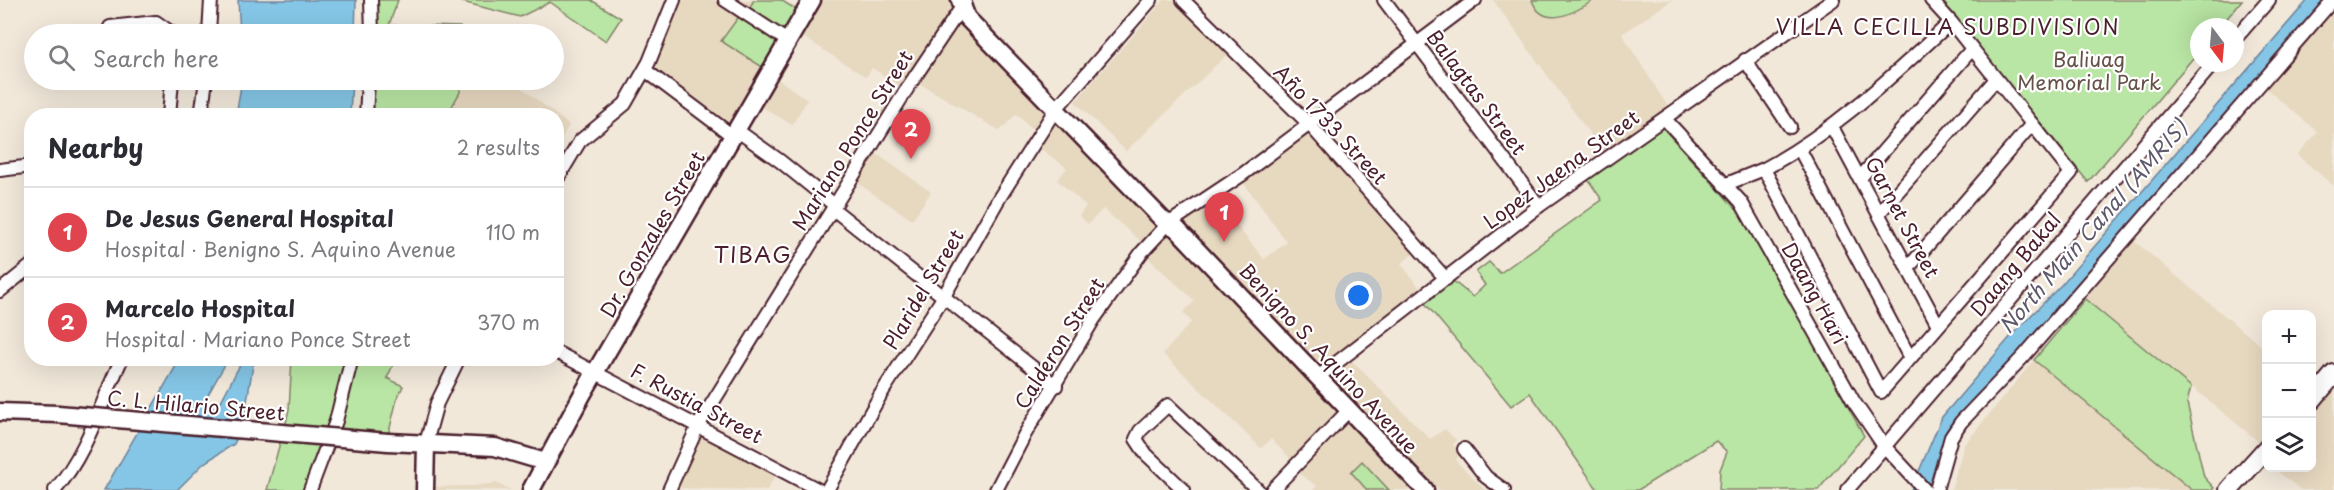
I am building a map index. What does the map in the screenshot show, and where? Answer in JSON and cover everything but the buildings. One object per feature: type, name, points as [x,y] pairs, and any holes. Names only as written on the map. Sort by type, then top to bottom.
[{"type":"highway","points":[[2316,395],[2334,374]]},
{"type":"highway","points":[[2229,490],[2262,453]]},
{"type":"main road","name":"Dr. Gonzales Street","points":[[531,490],[812,0]]},
{"type":"main road","name":"Benigno S. Aquino Avenue","points":[[963,2],[1059,106],[1170,214],[1172,225],[1425,490]]},
{"type":"main road","name":"C. L. Hilario Street","points":[[0,412],[58,414],[388,442],[495,447],[545,462]]},
{"type":"main road","points":[[424,490],[426,442]]},
{"type":"street","points":[[210,24],[211,0]]},
{"type":"street","points":[[371,0],[372,24]]},
{"type":"street","points":[[564,168],[580,141],[625,104],[645,70],[674,0]]},
{"type":"street","points":[[725,0],[789,42]]},
{"type":"street","name":"Plaridel Street","points":[[827,490],[881,393],[944,296],[998,200],[1059,106],[1151,0]]},
{"type":"street","name":"Año 1733 Street","points":[[1183,0],[1310,125],[1446,279]]},
{"type":"street","name":"Balagtas Street","points":[[1384,0],[1539,206]]},
{"type":"street","name":"Calderon Street","points":[[996,490],[1025,434],[1098,314],[1142,252],[1172,225],[1418,45],[1475,0]]},
{"type":"street","name":"Lopez Jaena Street","points":[[1318,377],[1539,206],[1833,0]]},
{"type":"street","points":[[1764,169],[1881,392],[2071,173],[1931,0]]},
{"type":"street","points":[[2244,29],[2269,0]]},
{"type":"street","points":[[1935,490],[1951,437],[1960,422],[2023,357],[2072,297],[2333,0]]},
{"type":"street","name":"Mariano Ponce Street","points":[[669,490],[698,426],[963,2]]},
{"type":"street","points":[[138,24],[156,22],[159,24]]},
{"type":"street","points":[[1724,185],[1764,169],[1800,150],[1832,127],[1951,22]]},
{"type":"street","points":[[1860,178],[1972,49]]},
{"type":"street","points":[[1745,60],[1790,127]]},
{"type":"street","points":[[645,70],[736,134],[780,161],[834,208],[1056,386]]},
{"type":"street","name":"Daang Bakal","points":[[1847,490],[2206,72]]},
{"type":"street","points":[[1878,213],[1996,79]]},
{"type":"street","points":[[170,108],[171,90]]},
{"type":"street","points":[[202,108],[205,90]]},
{"type":"street","points":[[366,108],[367,90]]},
{"type":"street","name":"Daang Hari","points":[[1665,119],[1746,209],[1854,402],[1884,446],[1925,490]]},
{"type":"street","points":[[1908,268],[2032,124]]},
{"type":"street","name":"Garnet Street","points":[[1832,127],[1938,325]]},
{"type":"street","points":[[1800,150],[1910,358]]},
{"type":"street","points":[[0,170],[24,167]]},
{"type":"street","points":[[0,291],[24,272]]},
{"type":"street","name":"F. Rustia Street","points":[[564,356],[819,490]]},
{"type":"street","points":[[54,490],[69,474],[91,431],[119,366]]},
{"type":"street","points":[[310,490],[336,421],[350,366]]},
{"type":"street","points":[[426,442],[437,403],[455,366]]},
{"type":"street","points":[[1184,490],[1146,454],[1136,439],[1140,431],[1168,405],[1258,490]]},
{"type":"street","points":[[1272,490],[1350,409]]},
{"type":"street","points":[[1464,449],[1486,477],[1504,490]]},
{"type":"shaded area","points":[[676,0],[754,0],[743,18],[767,70],[734,127],[650,63]]},
{"type":"shaded area","points":[[819,0],[958,0],[900,86],[872,68],[866,77],[800,35]]},
{"type":"shaded area","points":[[1164,0],[1177,0],[1231,51],[1126,151],[1075,102]]},
{"type":"shaded area","points":[[1493,0],[1672,0],[1622,34],[1670,110],[1606,156]]},
{"type":"shaded area","points":[[2334,6],[2334,186],[2297,155],[2318,132],[2263,86]]},
{"type":"shaded area","points":[[962,16],[1049,109],[1033,130],[1016,114],[1000,131],[917,82]]},
{"type":"shaded area","points":[[775,77],[807,100],[792,125],[759,105]]},
{"type":"shaded area","points":[[461,90],[525,90],[547,108],[451,108]]},
{"type":"shaded area","points":[[1054,118],[1162,225],[1145,245],[1103,209],[1088,224],[1079,216],[1086,206],[1057,180],[1067,168],[1037,146]]},
{"type":"shaded area","points":[[564,121],[569,125],[564,134]]},
{"type":"shaded area","points":[[1308,129],[1415,252],[1401,264],[1423,292],[1322,368],[1182,225],[1214,198],[1264,259],[1287,242],[1240,178]]},
{"type":"shaded area","points":[[874,152],[931,192],[912,220],[856,182]]},
{"type":"shaded area","points":[[1168,230],[1342,410],[1293,461],[1271,439],[1261,448],[1163,354],[1191,322],[1183,312],[1195,301],[1146,256]]},
{"type":"shaded area","points":[[2133,240],[2262,347],[2262,438],[2259,442],[2085,299]]},
{"type":"shaded area","points":[[1348,357],[1430,439],[1445,429],[1456,440],[1453,445],[1461,454],[1456,459],[1458,463],[1485,490],[1439,490],[1328,374]]},
{"type":"shaded area","points":[[2034,360],[2192,490],[1951,490],[1964,445]]},
{"type":"shaded area","points":[[2334,385],[2334,490],[2301,490],[2278,472],[2316,472],[2316,405]]},
{"type":"shaded area","points":[[1348,417],[1418,490],[1313,490],[1317,486],[1300,474]]},
{"type":"shaded area","points":[[699,432],[777,472],[767,490],[672,488]]},
{"type":"shaded area","points":[[496,483],[511,490],[429,490],[428,487],[473,486]]},
{"type":"green space","points":[[374,0],[398,0],[389,24],[374,24]]},
{"type":"green space","points":[[455,0],[591,0],[621,18],[606,41],[550,2],[520,17]]},
{"type":"green space","points":[[754,0],[781,0],[800,12],[767,70],[721,41],[740,15],[744,17]]},
{"type":"green space","points":[[1532,0],[1594,0],[1569,13],[1552,17],[1544,15]]},
{"type":"green space","name":"Baliuag Memorial Park","points":[[1937,0],[2242,0],[2227,18],[2190,18],[2190,62],[2088,182],[1993,64]]},
{"type":"green space","points":[[373,90],[460,90],[451,108],[372,108]]},
{"type":"green space","points":[[1662,127],[1744,218],[1864,436],[1818,490],[1719,490],[1720,470],[1727,452],[1716,441],[1638,490],[1598,490],[1530,393],[1511,406],[1424,302],[1453,281],[1473,297],[1485,285],[1476,272],[1489,262],[1500,273],[1602,200],[1587,178]]},
{"type":"green space","points":[[2085,299],[2191,387],[2187,403],[2204,477],[2214,488],[2212,490],[2192,490],[2034,360]]},
{"type":"green space","points":[[292,366],[393,366],[387,378],[403,386],[397,399],[388,436],[285,427],[289,409]]},
{"type":"green space","points":[[281,439],[333,443],[313,490],[267,490]]},
{"type":"green space","points":[[1362,461],[1389,490],[1367,490],[1351,472]]},
{"type":"water","points":[[238,0],[356,0],[355,24],[239,24]]},
{"type":"water","name":"North Main Canal (AMRIS)","points":[[2308,0],[2327,0],[1963,417],[1931,490],[1911,490],[1942,417],[2012,335],[2062,284]]},
{"type":"water","points":[[240,90],[351,90],[350,108],[237,108]]},
{"type":"water","points":[[176,366],[224,366],[205,400],[207,409],[212,409],[220,403],[239,366],[253,366],[243,425],[234,444],[204,463],[177,490],[104,490]]},
{"type":"place","name":"Marcelo Hospital","points":[[911,159]]},
{"type":"place","name":"De Jesus General Hospital","points":[[1224,242]]},
{"type":"district","name":"VILLA CECILLA SUBDIVISION","points":[[1948,26]]},
{"type":"district","name":"TIBAG","points":[[753,253]]}]
